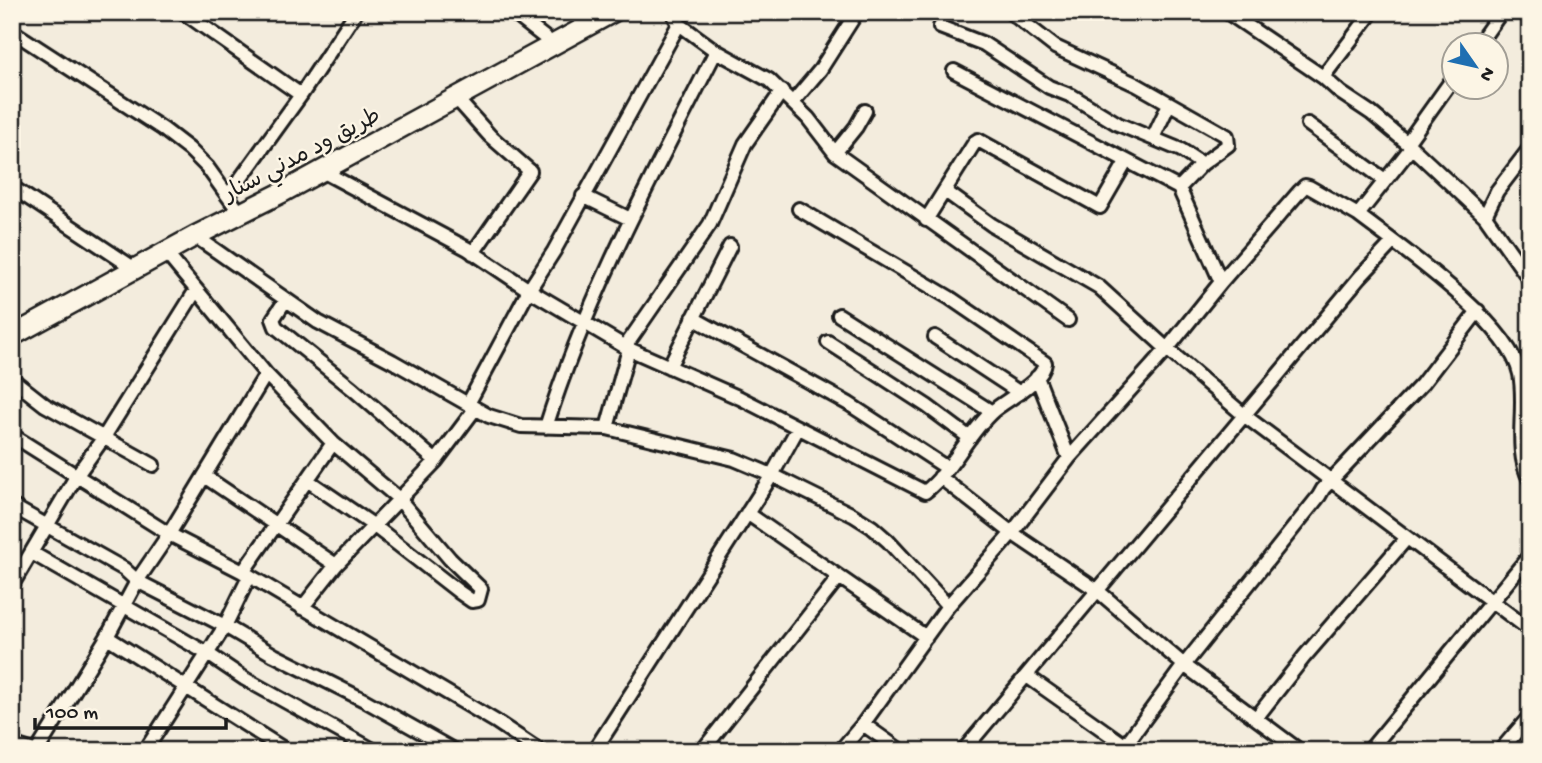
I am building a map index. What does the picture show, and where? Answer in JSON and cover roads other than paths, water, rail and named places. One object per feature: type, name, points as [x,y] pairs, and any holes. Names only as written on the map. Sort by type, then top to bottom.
[{"type":"highway","name":"طريق ود مدني سنار","points":[[14,333],[322,171],[612,12]]},
{"type":"street","points":[[183,12],[301,95]]},
{"type":"street","points":[[228,196],[301,95],[356,12]]},
{"type":"street","points":[[512,12],[553,44]]},
{"type":"street","points":[[672,12],[679,24],[716,51],[759,74],[782,91],[808,118],[835,153],[1068,320]]},
{"type":"street","points":[[793,102],[820,70],[857,12]]},
{"type":"street","points":[[1010,12],[1055,47],[1138,85],[1227,136],[1228,145],[1202,163],[1179,188]]},
{"type":"street","points":[[1322,77],[1372,12]]},
{"type":"street","points":[[1487,32],[1501,12]]},
{"type":"street","points":[[1231,13],[1371,113],[1409,145],[1485,216],[1530,280]]},
{"type":"street","points":[[302,608],[336,565],[436,461],[472,407],[529,290],[554,251],[679,24]]},
{"type":"street","points":[[940,27],[984,44],[1049,87],[1072,96],[1118,124],[1181,150],[1202,163]]},
{"type":"street","points":[[12,31],[163,129],[207,167],[240,213]]},
{"type":"street","points":[[546,427],[582,323],[630,219],[716,51]]},
{"type":"street","points":[[954,71],[1179,188],[1221,282]]},
{"type":"street","points":[[607,428],[627,348],[710,224],[745,145],[782,91]]},
{"type":"street","points":[[1358,215],[1385,180],[1440,97]]},
{"type":"street","points":[[456,98],[490,136],[530,171],[473,253]]},
{"type":"street","points":[[1153,138],[1169,104]]},
{"type":"street","points":[[835,153],[865,111]]},
{"type":"street","points":[[1308,124],[1385,180]]},
{"type":"street","points":[[926,220],[978,140],[1100,207],[1126,162]]},
{"type":"street","points":[[1485,216],[1497,191],[1530,148]]},
{"type":"street","points":[[322,171],[473,253],[582,323],[627,348],[740,398],[925,492],[992,412],[1020,393],[1037,377],[1045,363],[950,299],[799,209]]},
{"type":"street","points":[[12,187],[135,269]]},
{"type":"street","points":[[840,751],[863,724],[947,606],[1012,533],[1069,458],[1167,349],[1221,282],[1305,187],[1310,187],[1358,215],[1393,242],[1478,311],[1510,349],[1519,370],[1522,390],[1522,458],[1530,480]]},
{"type":"street","points":[[945,191],[992,225],[1099,287],[1245,416],[1530,630]]},
{"type":"street","points":[[583,196],[630,219]]},
{"type":"street","points":[[195,236],[318,322],[472,407],[505,422],[546,427],[607,428],[734,459],[772,475],[872,527],[947,606]]},
{"type":"street","points":[[963,751],[1360,277],[1393,242]]},
{"type":"street","points":[[669,367],[730,246]]},
{"type":"street","points":[[166,253],[265,374],[333,443],[398,498],[450,559],[481,589],[478,600],[472,601],[459,592],[373,525],[307,480]]},
{"type":"street","points":[[12,584],[77,475],[104,437],[196,290]]},
{"type":"street","points":[[285,301],[273,319],[276,327],[436,461]]},
{"type":"street","points":[[1027,676],[1126,749],[1185,665],[1329,481],[1422,384],[1478,311]]},
{"type":"street","points":[[839,315],[992,412]]},
{"type":"street","points":[[693,318],[849,404],[943,472],[1012,533],[1098,590],[1185,665],[1300,751]]},
{"type":"street","points":[[935,337],[1020,393]]},
{"type":"street","points":[[828,342],[927,406],[970,438]]},
{"type":"street","points":[[12,744],[35,751],[265,374]]},
{"type":"street","points":[[1037,377],[1069,458]]},
{"type":"street","points":[[12,379],[45,405],[153,465]]},
{"type":"street","points":[[594,751],[772,475],[798,428]]},
{"type":"street","points":[[12,435],[169,534],[246,575],[495,721],[540,751]]},
{"type":"street","points":[[145,751],[225,626],[246,575],[276,524],[333,443]]},
{"type":"street","points":[[204,476],[336,565]]},
{"type":"street","points":[[12,506],[124,569],[137,580],[274,655],[365,699],[455,751]]},
{"type":"street","points":[[747,513],[926,637]]},
{"type":"street","points":[[1256,718],[1304,657],[1406,539]]},
{"type":"street","points":[[32,553],[208,654],[246,679],[375,751]]},
{"type":"street","points":[[1369,751],[1530,555]]},
{"type":"street","points":[[702,751],[839,577]]},
{"type":"street","points":[[107,637],[288,751]]},
{"type":"street","points":[[1500,751],[1530,716]]},
{"type":"street","points":[[863,724],[901,751]]}]
